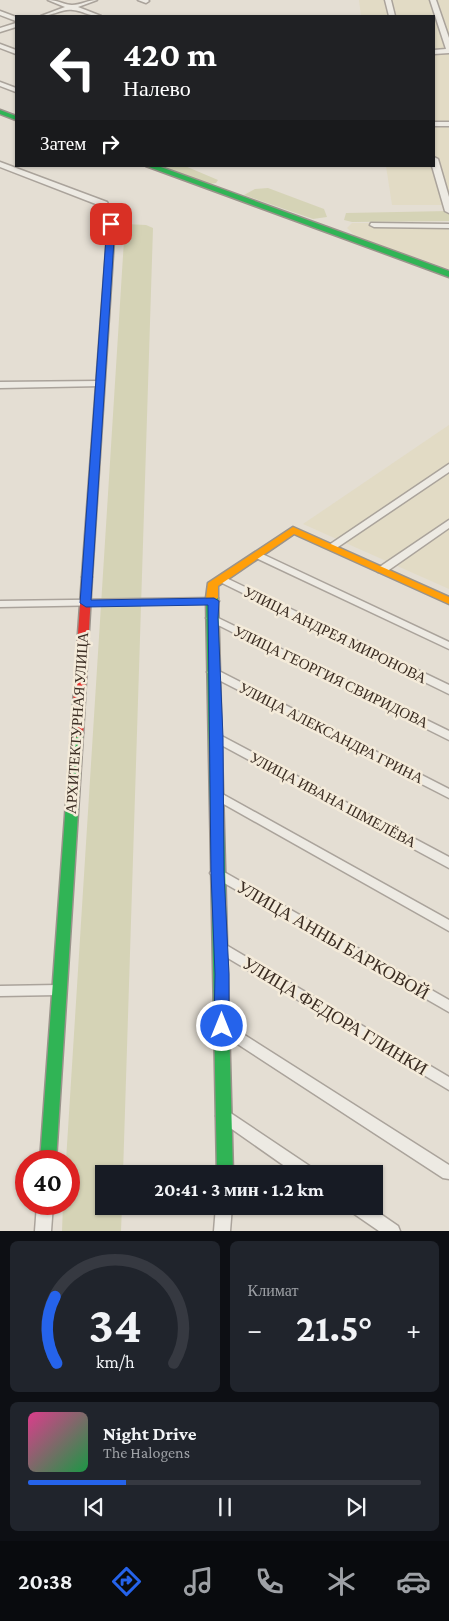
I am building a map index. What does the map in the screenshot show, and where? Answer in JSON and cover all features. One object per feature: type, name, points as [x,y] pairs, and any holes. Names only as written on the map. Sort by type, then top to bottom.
[{"type":"street","points":[[51,0],[95,15]]},
{"type":"street","points":[[47,15],[94,0]]},
{"type":"street","points":[[388,0],[392,15]]},
{"type":"street","points":[[433,0],[449,50],[435,52]]},
{"type":"street","points":[[0,13],[15,19]]},
{"type":"street","points":[[0,30],[15,25]]},
{"type":"street","points":[[0,46],[15,52]]},
{"type":"street","points":[[0,84],[15,90]]},
{"type":"street","points":[[0,112],[15,118]]},
{"type":"street","points":[[435,124],[449,124]]},
{"type":"street","points":[[435,162],[449,211]]},
{"type":"street","points":[[0,164],[104,204]]},
{"type":"street","points":[[153,167],[449,274]]},
{"type":"street","name":"АРХИТЕКТУРНАЯ УЛИЦА","points":[[49,1150],[111,224]]},
{"type":"street","points":[[374,225],[449,226]]},
{"type":"street","points":[[0,385],[99,384]]},
{"type":"street","points":[[331,547],[449,467]]},
{"type":"street","points":[[382,570],[449,523]]},
{"type":"street","points":[[225,1165],[213,672],[212,618],[214,601],[212,585],[293,530],[449,600]]},
{"type":"street","points":[[258,555],[449,646]]},
{"type":"street","name":"УЛИЦА АНДРЕЯ МИРОНОВА","points":[[222,579],[449,690]]},
{"type":"street","points":[[0,604],[214,601]]},
{"type":"street","name":"УЛИЦА ГЕОРГИЯ СВИРИДОВА","points":[[212,618],[449,736]]},
{"type":"street","name":"УЛИЦА АЛЕКСАНДРА ГРИНА","points":[[213,672],[449,794]]},
{"type":"street","name":"УЛИЦА ИВАНА ШМЕЛЁВА","points":[[216,737],[449,863]]},
{"type":"street","points":[[217,795],[449,926]]},
{"type":"street","name":"УЛИЦА АННЫ БАРКОВОЙ","points":[[217,873],[449,1007]]},
{"type":"street","name":"УЛИЦА ФЕДОРА ГЛИНКИ","points":[[221,947],[449,1084]]},
{"type":"street","points":[[0,991],[58,990]]},
{"type":"street","points":[[222,1026],[449,1173]]},
{"type":"street","points":[[224,1116],[295,1165]]},
{"type":"street","points":[[43,1231],[44,1215]]},
{"type":"street","points":[[222,1231],[223,1215]]},
{"type":"street","points":[[369,1215],[392,1231]]},
{"type":"shaded area","points":[[359,0],[449,0],[449,205],[392,205],[386,167],[435,167],[435,15],[361,15]]},
{"type":"shaded area","points":[[163,167],[187,167],[218,180],[216,183],[208,184]]},
{"type":"shaded area","points":[[268,188],[324,209],[327,217],[313,219],[244,195],[255,189]]},
{"type":"shaded area","points":[[449,211],[449,221],[352,222],[344,220],[346,213]]},
{"type":"shaded area","points":[[352,223],[449,223],[449,269],[355,236],[347,228]]},
{"type":"shaded area","points":[[125,224],[146,225],[153,228],[123,1165],[95,1165],[95,1215],[122,1215],[121,1231],[62,1231],[63,1215],[80,1215],[80,1150],[67,1150]]},
{"type":"shaded area","points":[[449,425],[449,589],[303,524]]},
{"type":"traffic: fast","points":[[0,112],[15,118]]},
{"type":"traffic: fast","points":[[153,167],[449,274]]},
{"type":"traffic: fast","points":[[87,577],[111,224]]},
{"type":"traffic: fast","points":[[212,598],[225,1165]]},
{"type":"traffic: fast","points":[[49,1150],[77,733]]},
{"type":"traffic: slow","points":[[212,598],[212,585],[293,530],[449,601]]},
{"type":"traffic: jam","points":[[77,733],[87,577]]},
{"type":"route","points":[[111,224],[86,603],[214,601],[212,618],[213,672],[222,1026]]}]
